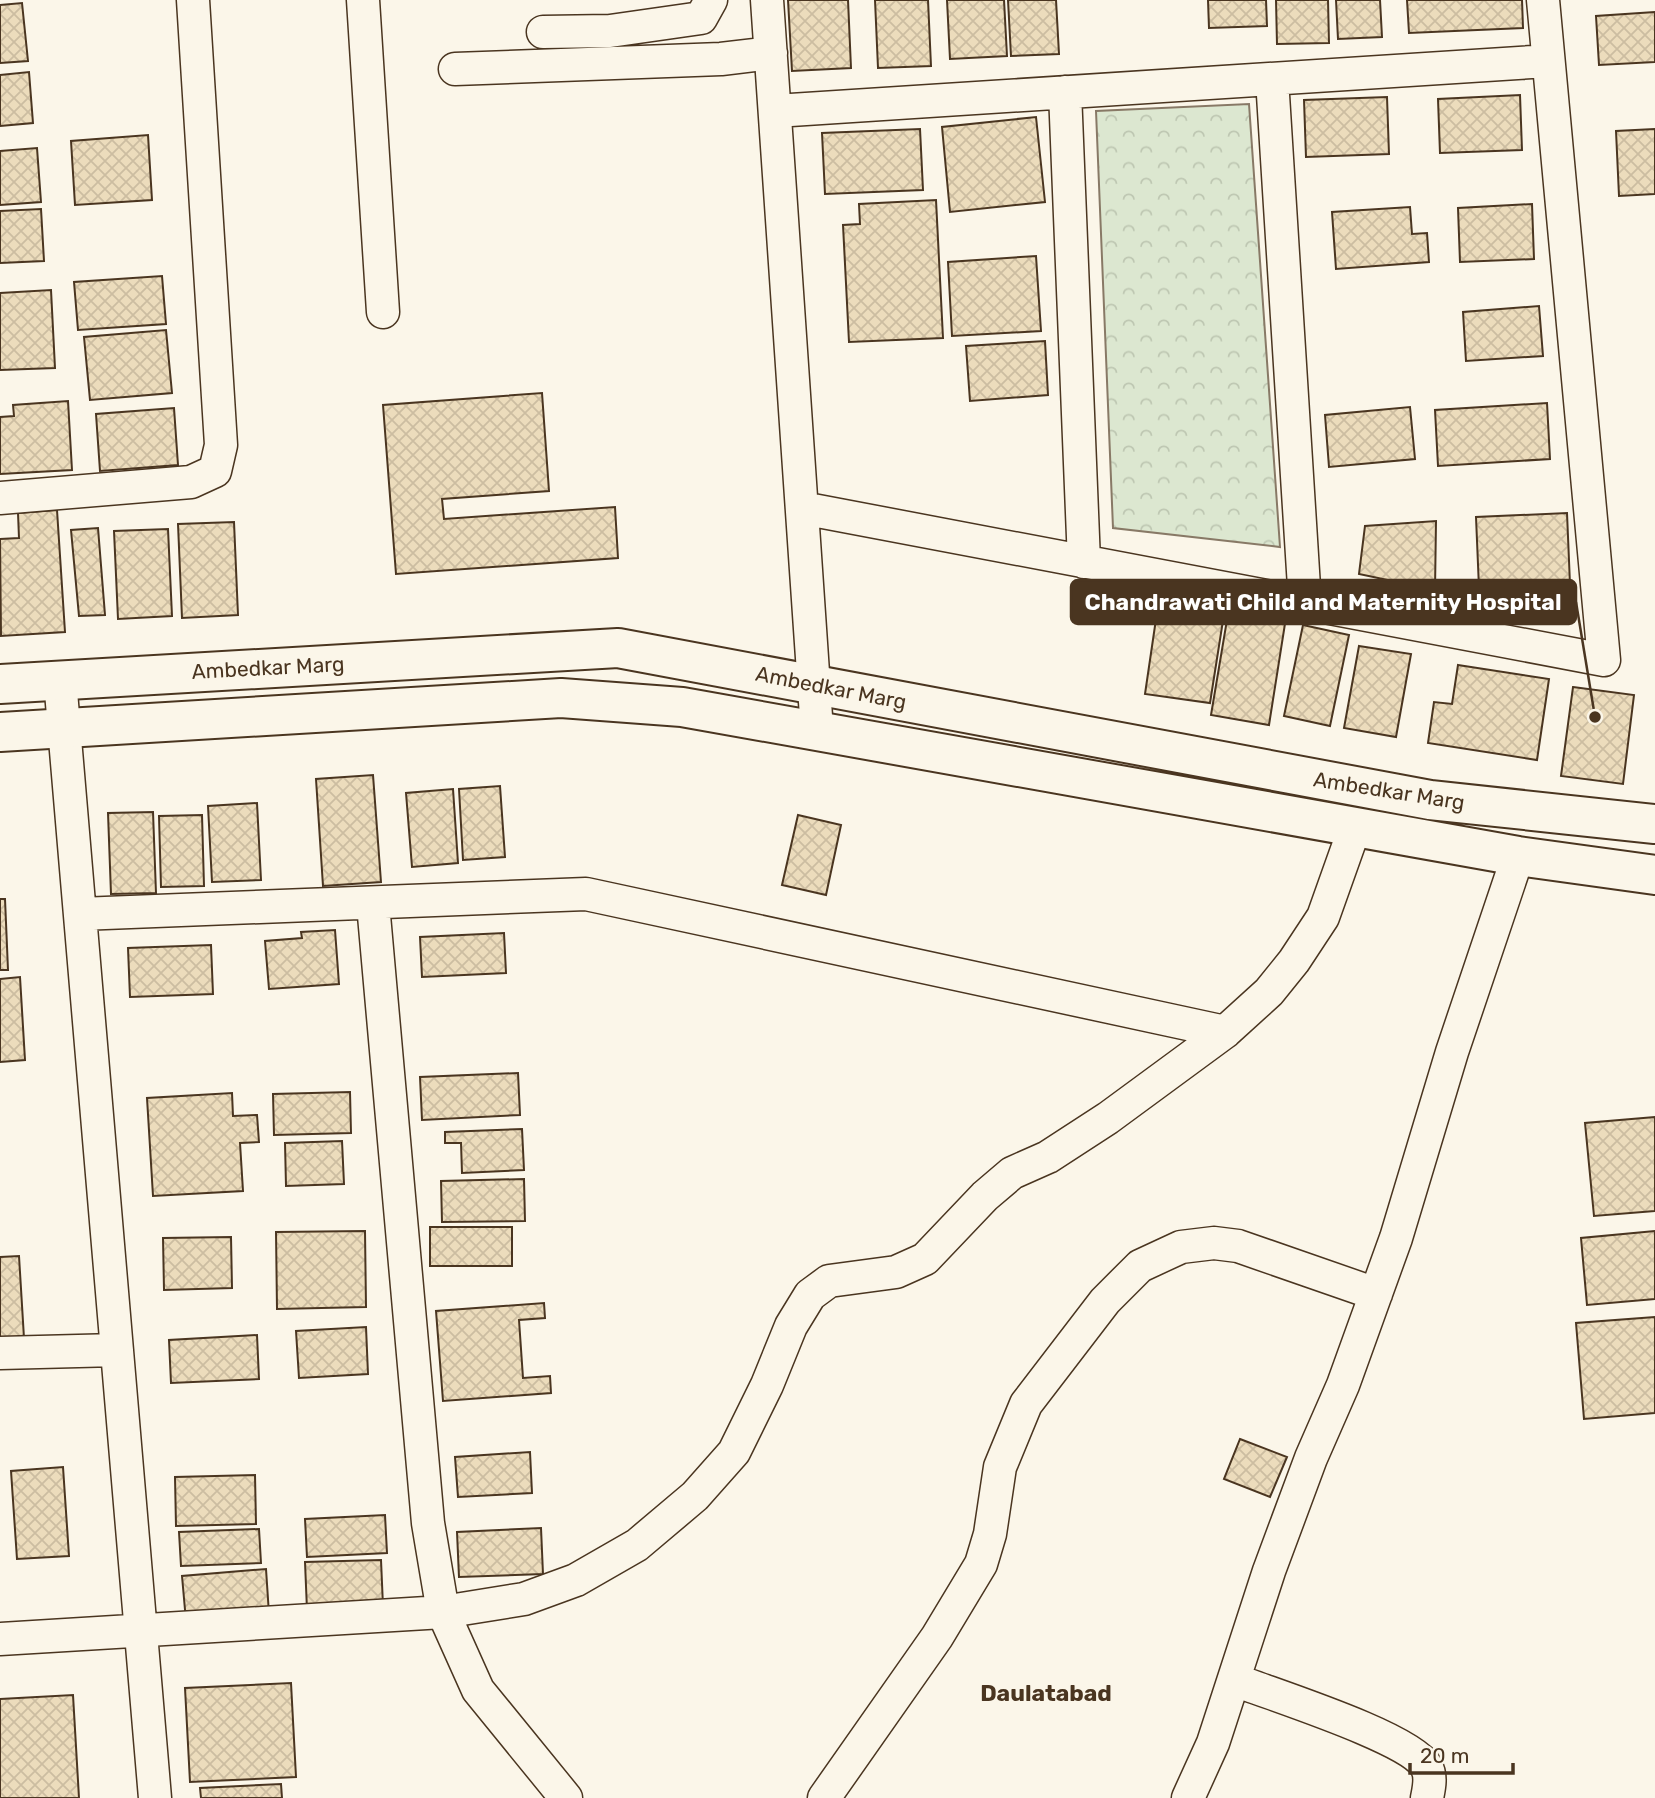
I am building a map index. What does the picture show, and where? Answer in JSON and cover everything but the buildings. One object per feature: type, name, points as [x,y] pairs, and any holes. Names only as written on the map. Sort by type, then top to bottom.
[{"type":"street","points":[[0,498],[191,482],[215,471],[221,445],[194,0]]},
{"type":"street","points":[[363,0],[383,312]]},
{"type":"street","points":[[543,32],[610,31],[701,18],[711,0]]},
{"type":"street","points":[[767,0],[817,731]]},
{"type":"street","points":[[802,508],[1604,660],[1543,0]]},
{"type":"street","points":[[455,69],[721,59],[771,53]]},
{"type":"street","points":[[775,111],[1548,61]]},
{"type":"street","points":[[1272,79],[1305,603]]},
{"type":"street","points":[[1065,92],[1084,562]]},
{"type":"street","name":"Ambedkar Marg","points":[[0,684],[618,648],[1430,800],[1655,824]]},
{"type":"street","points":[[60,680],[155,1798]]},
{"type":"street","name":"Ambedkar Marg","points":[[0,732],[561,698],[682,707],[1518,856],[1655,875]]},
{"type":"street","points":[[0,1639],[443,1612],[524,1599],[576,1580],[637,1545],[695,1496],[734,1452],[767,1385],[791,1326],[810,1295],[829,1281],[896,1272],[926,1259],[985,1196],[1012,1173],[1048,1157],[1108,1118],[1225,1032],[1269,992],[1294,961],[1323,917],[1354,827]]},
{"type":"street","points":[[1188,1798],[1213,1743],[1269,1571],[1376,1294],[1518,856]]},
{"type":"street","points":[[80,914],[586,894],[1225,1032]]},
{"type":"street","points":[[373,904],[428,1522],[443,1612],[478,1690],[566,1798]]},
{"type":"street","points":[[824,1798],[937,1637],[981,1564],[990,1534],[1000,1466],[1026,1404],[1105,1301],[1140,1266],[1181,1247],[1214,1243],[1238,1246],[1376,1294]]},
{"type":"street","points":[[0,1353],[117,1350]]},
{"type":"street","points":[[1235,1680],[1396,1744],[1426,1767],[1430,1779],[1427,1798]]},
{"type":"green space","points":[[1249,104],[1280,547],[1113,528],[1096,111]]},
{"type":"place","name":"Chandrawati Child and Maternity Hospital","points":[[1595,717]]},
{"type":"district","name":"Daulatabad","points":[[1046,1693]]}]
